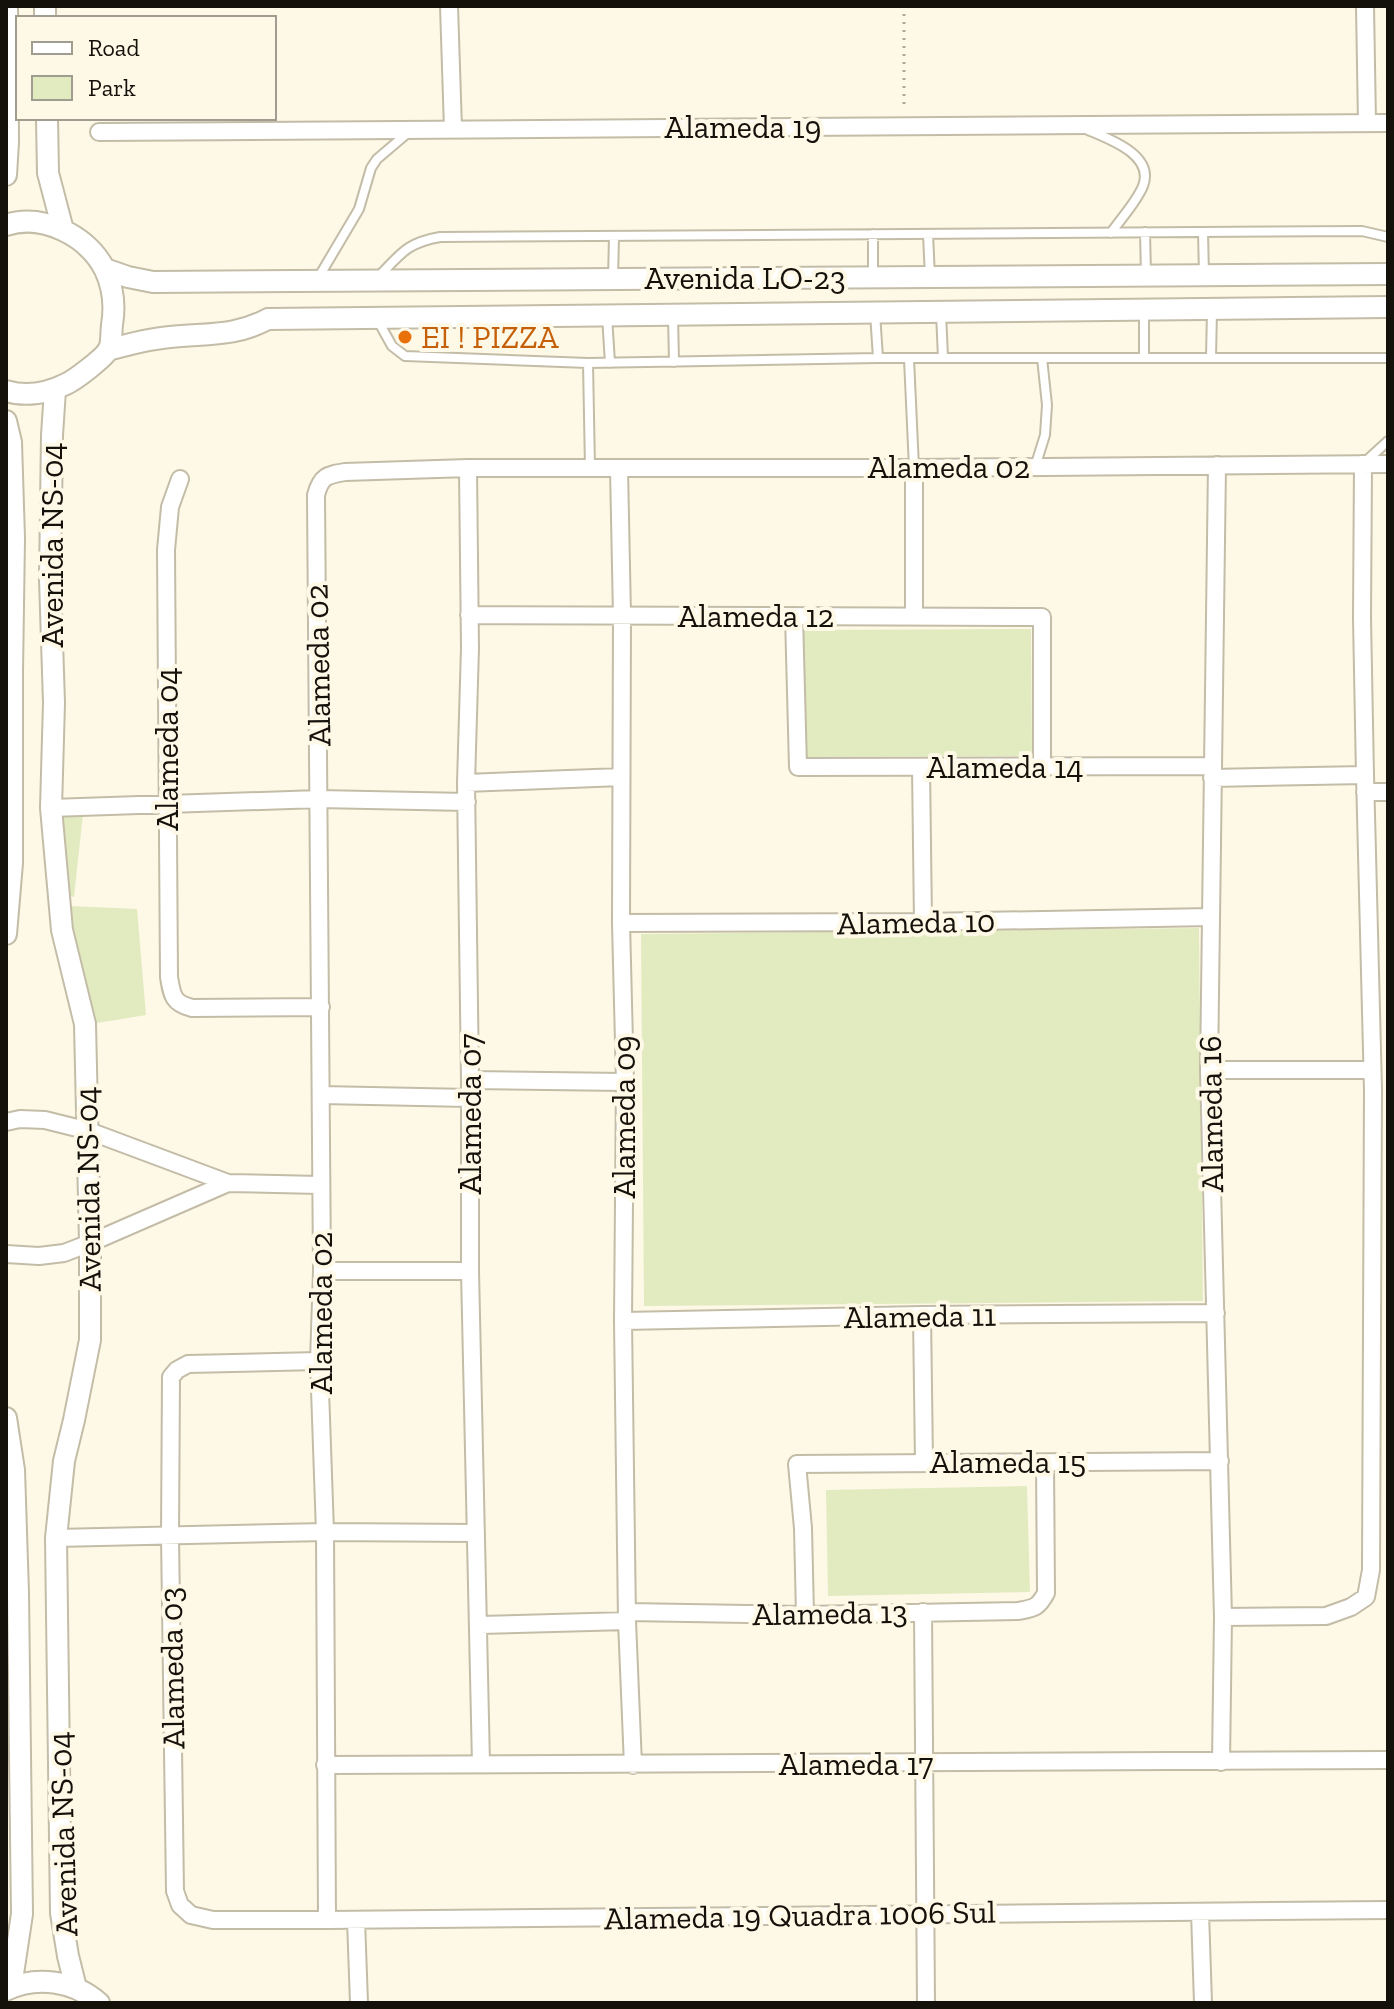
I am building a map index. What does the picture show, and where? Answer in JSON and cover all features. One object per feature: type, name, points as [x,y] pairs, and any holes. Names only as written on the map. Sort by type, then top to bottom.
[{"type":"street","points":[[6,175],[7,6]]},
{"type":"street","points":[[449,6],[453,129]]},
{"type":"street","points":[[1365,6],[1367,123]]},
{"type":"street","points":[[47,120],[48,173],[63,230]]},
{"type":"street","name":"Alameda 19","points":[[99,132],[1388,123]]},
{"type":"street","points":[[6,225],[38,223],[63,230],[87,246],[105,269],[112,291],[114,315],[108,350],[78,378],[55,390],[33,394],[6,391]]},
{"type":"street","name":"Avenida LO-23","points":[[105,269],[153,282],[1388,274]]},
{"type":"street","name":"Avenida LO-23","points":[[108,350],[139,341],[225,334],[250,329],[268,319],[1388,307]]},
{"type":"street","name":"Avenida NS-04","points":[[55,390],[51,451],[50,579],[54,703],[51,808],[62,930],[85,1024],[89,1131],[90,1340],[64,1461],[56,1538],[61,1913],[76,1988]]},
{"type":"street","name":"Avenida NS-04","points":[[6,421],[11,442],[14,538],[12,863],[6,934]]},
{"type":"street","points":[[1223,1617],[1326,1616],[1351,1607],[1366,1597],[1371,1570],[1380,1090],[1372,1070],[1365,783],[1363,464]]},
{"type":"street","name":"Alameda 02","points":[[327,1920],[325,1532],[319,1361],[322,1271],[316,495],[319,482],[329,474],[345,472],[468,468],[1388,464]]},
{"type":"street","name":"Alameda 16","points":[[1217,465],[1209,1070],[1223,1617],[1221,1762]]},
{"type":"street","name":"Alameda 07","points":[[468,468],[470,648],[466,783],[470,1271],[481,1764]]},
{"type":"street","name":"Alameda 09","points":[[619,468],[621,923],[625,1082],[623,1321],[627,1617],[633,1765]]},
{"type":"street","points":[[914,468],[914,617]]},
{"type":"street","name":"Alameda 04","points":[[180,479],[170,507],[166,550],[169,977],[174,999],[180,1005],[192,1008],[321,1007]]},
{"type":"street","name":"Alameda 12","points":[[469,610],[622,616],[1042,617],[1042,767]]},
{"type":"street","name":"Alameda 14","points":[[794,616],[798,767],[1042,767],[1212,772],[1365,783],[1388,792]]},
{"type":"street","points":[[921,767],[923,922]]},
{"type":"street","points":[[466,783],[621,777]]},
{"type":"street","points":[[51,808],[319,799],[467,802]]},
{"type":"street","name":"Alameda 10","points":[[621,923],[1211,917]]},
{"type":"street","points":[[1209,1070],[1372,1070]]},
{"type":"street","points":[[470,1080],[625,1082]]},
{"type":"street","points":[[321,1095],[469,1098]]},
{"type":"street","points":[[6,1122],[45,1120],[89,1131],[228,1183],[320,1185]]},
{"type":"street","points":[[6,1254],[39,1256],[64,1253],[228,1183]]},
{"type":"street","points":[[322,1271],[470,1271]]},
{"type":"street","name":"Alameda 11","points":[[623,1321],[1216,1313]]},
{"type":"street","points":[[922,1315],[924,1462]]},
{"type":"street","name":"Alameda 03","points":[[213,1920],[191,1915],[180,1905],[175,1891],[171,1377],[188,1364],[319,1361]]},
{"type":"street","name":"Avenida NS-04","points":[[6,1418],[14,1470],[18,1578],[22,1914],[8,1989]]},
{"type":"street","name":"Alameda 15","points":[[805,1615],[803,1528],[797,1464],[1220,1461]]},
{"type":"street","name":"Alameda 13","points":[[479,1625],[627,1617],[1033,1609],[1041,1604],[1046,1593],[1045,1463]]},
{"type":"street","points":[[1370,1522],[1388,1522]]},
{"type":"street","points":[[56,1538],[325,1532],[475,1533]]},
{"type":"street","points":[[923,1612],[926,2003]]},
{"type":"street","name":"Alameda 17","points":[[325,1765],[1388,1760]]},
{"type":"street","name":"Alameda 19 Quadra 1006 Sul","points":[[213,1920],[1388,1910]]},
{"type":"street","points":[[1200,1912],[1203,2003]]},
{"type":"street","points":[[356,1920],[359,2003]]},
{"type":"street","points":[[8,1989],[32,1982],[54,1982],[76,1988],[99,2003]]},
{"type":"lane","points":[[1076,125],[1113,140],[1128,149],[1141,163],[1145,177],[1143,187],[1111,233]]},
{"type":"lane","points":[[317,280],[359,209],[371,168],[377,159],[412,130]]},
{"type":"lane","points":[[375,280],[407,248],[421,240],[440,237],[1362,231],[1388,237]]},
{"type":"lane","points":[[1145,232],[1146,275]]},
{"type":"lane","points":[[1203,232],[1204,275]]},
{"type":"lane","points":[[873,234],[873,277]]},
{"type":"lane","points":[[928,234],[930,277]]},
{"type":"lane","points":[[613,279],[614,236]]},
{"type":"lane","points":[[1211,358],[1212,309]]},
{"type":"lane","points":[[1144,358],[1145,310]]},
{"type":"lane","points":[[941,312],[943,358]]},
{"type":"lane","points":[[875,313],[878,358]]},
{"type":"lane","points":[[673,315],[674,362]]},
{"type":"lane","points":[[607,316],[610,363]]},
{"type":"lane","points":[[377,318],[392,346],[405,356],[588,363],[878,358],[1388,358]]},
{"type":"lane","points":[[1035,467],[1045,435],[1047,405],[1042,358]]},
{"type":"lane","points":[[909,359],[914,468]]},
{"type":"lane","points":[[588,363],[590,468]]},
{"type":"lane","points":[[1363,464],[1388,441]]},
{"type":"path","points":[[904,6],[904,126]]},
{"type":"green space","points":[[1031,629],[1032,756],[802,757],[801,630]]},
{"type":"green space","points":[[83,814],[74,897],[63,894],[57,817]]},
{"type":"green space","points":[[69,906],[137,909],[146,1015],[91,1024],[65,924]]},
{"type":"green space","points":[[1199,928],[1203,1301],[644,1306],[641,934]]},
{"type":"green space","points":[[1027,1486],[1030,1592],[828,1596],[826,1490]]},
{"type":"place","name":"EI ! PIZZA","points":[[405,337]]}]
